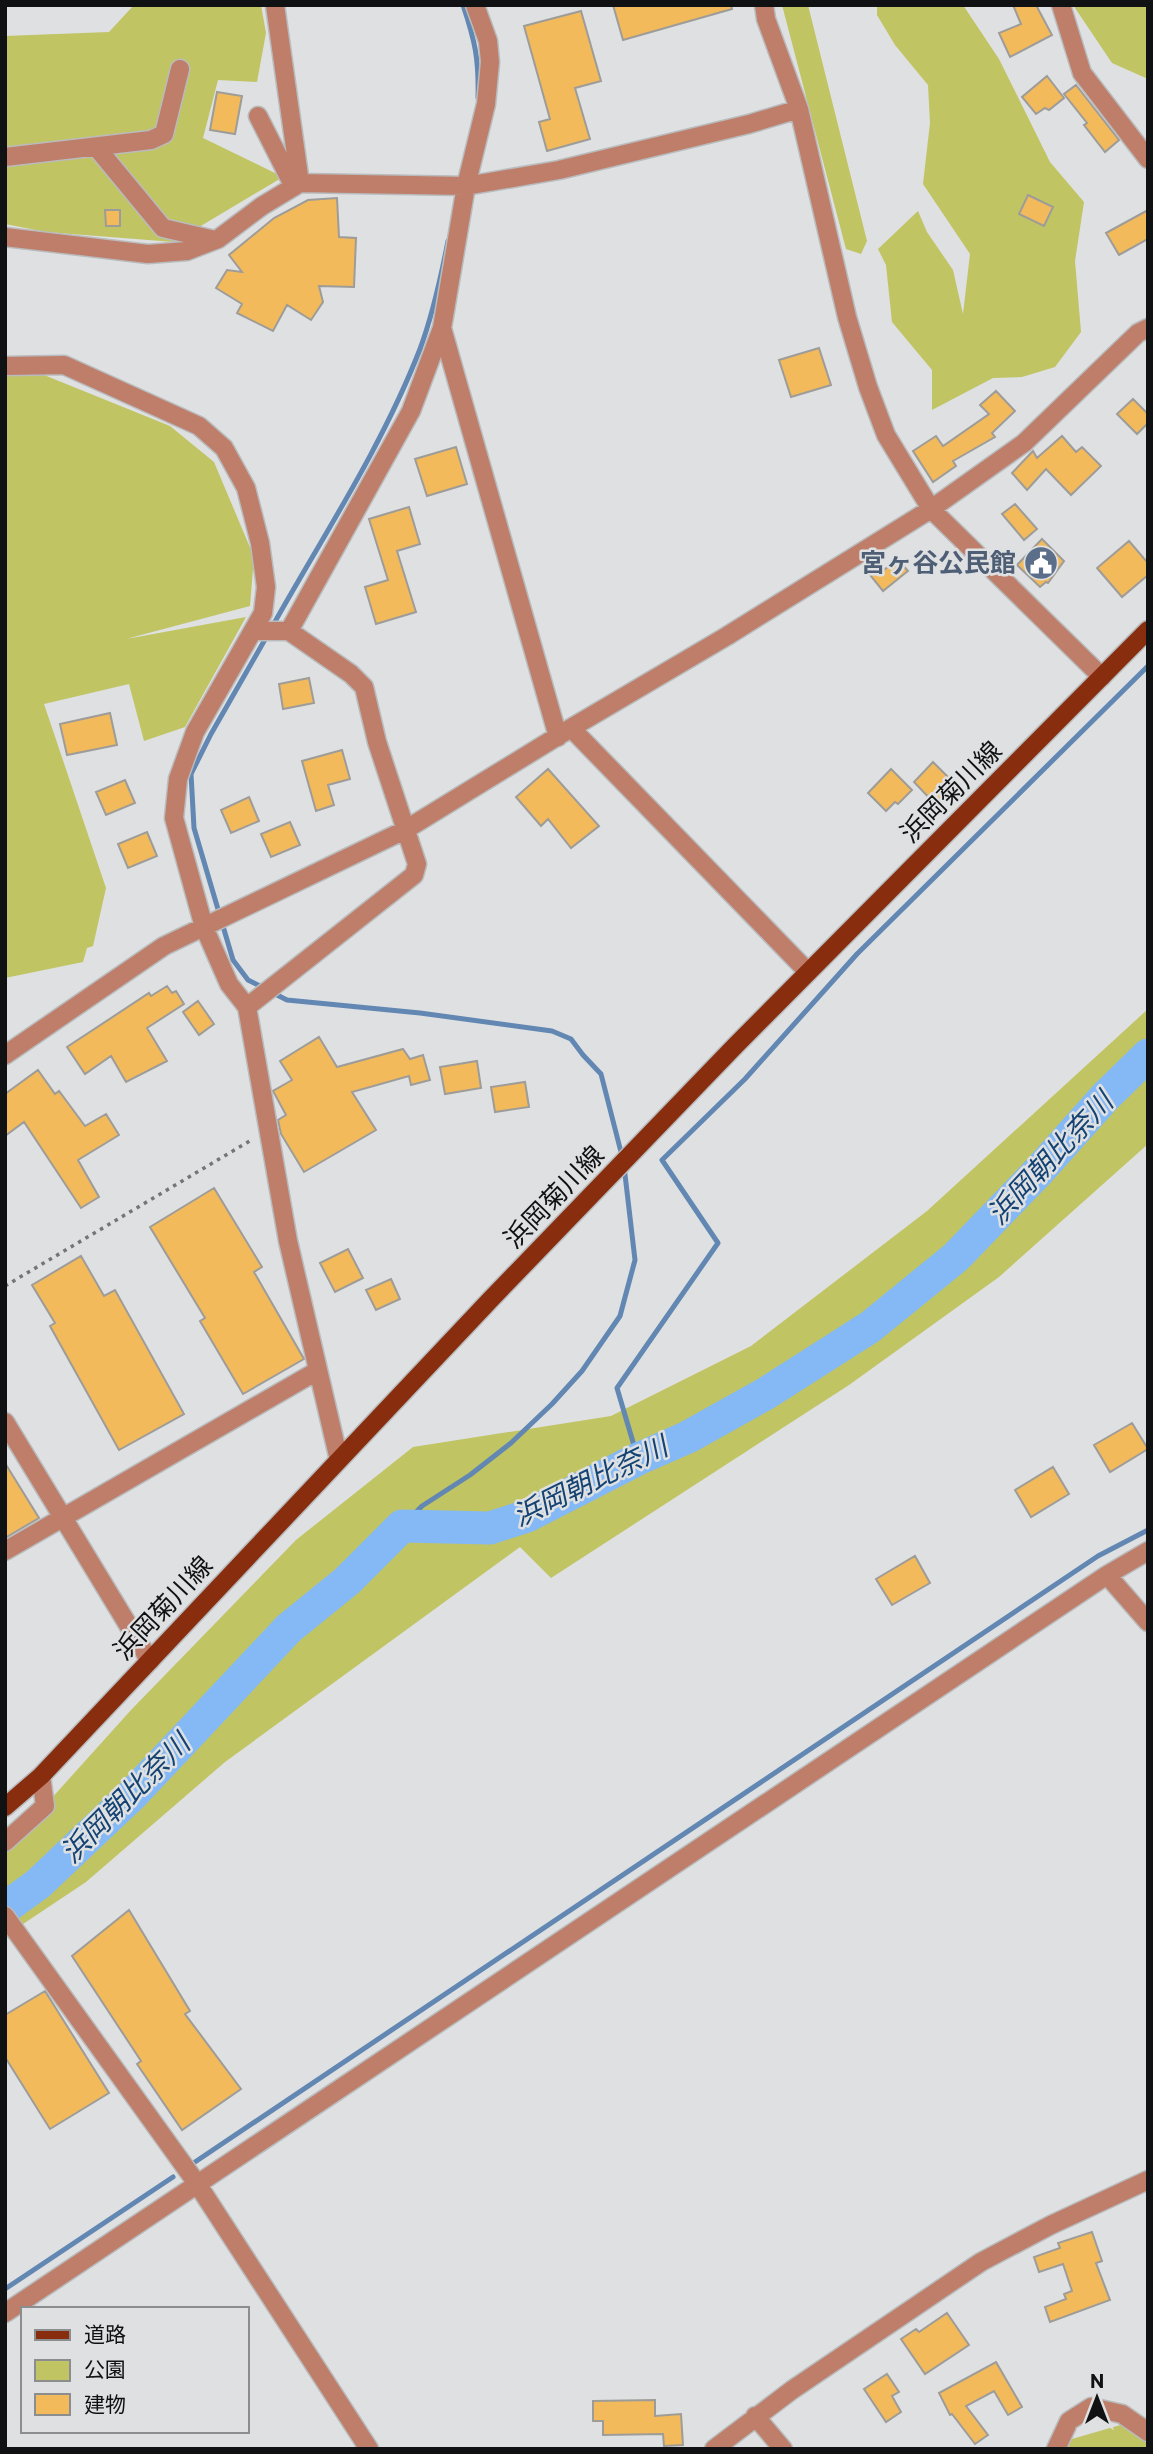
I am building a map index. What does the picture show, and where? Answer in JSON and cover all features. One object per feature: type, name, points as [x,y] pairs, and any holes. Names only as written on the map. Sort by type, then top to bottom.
[{"type":"main road","name":"浜岡菊川線","points":[[5,1807],[41,1776],[687,1096],[1148,631]]},
{"type":"street","points":[[275,5],[297,185]]},
{"type":"street","points":[[289,631],[411,411],[442,328],[466,186],[486,104],[490,62],[488,41],[475,5]]},
{"type":"street","points":[[764,5],[766,19],[799,109],[847,317],[886,435],[931,509],[1102,677]]},
{"type":"street","points":[[1061,5],[1082,73],[1148,159]]},
{"type":"street","points":[[5,157],[97,148],[151,140],[164,134],[180,69]]},
{"type":"street","points":[[5,237],[148,254],[187,251],[215,240],[297,185],[466,186],[559,170],[799,109]]},
{"type":"street","points":[[258,116],[297,185]]},
{"type":"street","points":[[97,148],[163,228],[215,240]]},
{"type":"street","points":[[442,328],[565,733],[808,972]]},
{"type":"street","points":[[5,1055],[164,946],[405,830],[727,636],[931,509],[1024,443],[1138,333],[1148,328]]},
{"type":"street","points":[[5,366],[64,365],[199,426],[224,448],[246,488],[260,543],[266,587],[263,613],[195,732],[178,779],[174,818],[204,927],[229,984],[247,1007],[288,1241],[339,1460]]},
{"type":"street","points":[[247,1007],[414,875],[417,864],[377,742],[364,687],[351,674],[289,631],[254,631]]},
{"type":"street","points":[[5,1551],[317,1371]]},
{"type":"street","points":[[5,1422],[149,1661]]},
{"type":"street","points":[[5,2313],[1107,1575],[1148,1551]]},
{"type":"street","points":[[1107,1575],[1148,1622]]},
{"type":"street","points":[[5,1842],[45,1806],[41,1776]]},
{"type":"street","points":[[5,1916],[198,2185],[369,2449]]},
{"type":"street","points":[[714,2449],[755,2416],[981,2262],[1051,2225],[1148,2180]]},
{"type":"street","points":[[1056,2449],[1069,2421],[1091,2407],[1122,2414],[1148,2432]]},
{"type":"street","points":[[755,2416],[783,2449]]},
{"type":"path","points":[[5,1286],[267,1131]]},
{"type":"green space","points":[[134,5],[261,5],[266,33],[257,82],[218,80],[203,138],[283,177],[174,242],[46,232],[5,224],[5,36],[109,32]]},
{"type":"green space","points":[[782,5],[808,5],[867,241],[861,254],[846,249]]},
{"type":"green space","points":[[877,5],[963,5],[999,59],[1050,162],[1084,202],[1075,261],[1081,332],[1055,367],[1022,377],[993,378],[932,410],[932,370],[892,322],[886,265],[878,249],[918,211],[927,232],[953,270],[963,314],[970,254],[923,184],[930,123],[928,85],[895,45],[877,15]]},
{"type":"green space","points":[[1073,5],[1148,5],[1148,79],[1112,63]]},
{"type":"green space","points":[[5,374],[44,375],[170,426],[214,462],[254,557],[250,606],[126,639],[246,617],[185,727],[144,741],[129,684],[44,704],[106,888],[93,946],[87,948],[83,962],[5,978]]},
{"type":"green space","points":[[1148,1009],[1148,1144],[999,1277],[849,1385],[551,1578],[520,1547],[225,1762],[86,1882],[5,1936],[5,1850],[131,1710],[296,1540],[413,1447],[611,1416],[751,1346],[927,1211]]},
{"type":"green space","points":[[1148,2417],[1148,2449],[1059,2449],[1065,2441]]},
{"type":"building","points":[[613,5],[731,5],[732,9],[623,40]]},
{"type":"building","points":[[1013,5],[1036,5],[1052,35],[1010,57],[999,33],[1021,24]]},
{"type":"building","points":[[581,11],[601,81],[575,88],[590,139],[547,151],[539,122],[550,119],[524,26]]},
{"type":"building","points":[[1047,76],[1064,98],[1049,110],[1045,108],[1036,114],[1022,97]]},
{"type":"building","points":[[1076,85],[1119,140],[1105,152],[1064,94]]},
{"type":"building","points":[[217,92],[242,96],[235,134],[210,130]]},
{"type":"building","points":[[1028,195],[1053,207],[1044,226],[1019,214]]},
{"type":"building","points":[[337,198],[339,237],[356,238],[354,287],[319,286],[323,302],[311,320],[287,305],[273,331],[237,313],[242,304],[216,288],[227,270],[242,272],[229,255],[274,218],[308,200]]},
{"type":"building","points":[[105,210],[120,210],[120,226],[106,226]]},
{"type":"building","points":[[1148,210],[1148,239],[1119,255],[1106,233]]},
{"type":"building","points":[[819,348],[831,385],[791,397],[779,360]]},
{"type":"building","points":[[996,391],[1015,411],[992,433],[995,437],[953,461],[956,466],[933,482],[913,451],[936,436],[943,446],[989,414],[980,405]]},
{"type":"building","points":[[1133,399],[1148,414],[1148,423],[1137,434],[1117,414]]},
{"type":"building","points":[[1062,436],[1076,452],[1082,447],[1101,466],[1071,495],[1046,469],[1027,490],[1012,473],[1033,451],[1037,458]]},
{"type":"building","points":[[456,447],[467,484],[427,496],[415,459]]},
{"type":"building","points":[[1015,504],[1037,529],[1024,540],[1002,514]]},
{"type":"building","points":[[409,507],[420,544],[397,551],[416,612],[376,624],[365,587],[388,580],[369,519]]},
{"type":"building","name":"宮ヶ谷公民館","points":[[1042,539],[1064,561],[1048,583],[1040,587],[1017,565]]},
{"type":"building","points":[[1129,541],[1148,563],[1148,575],[1122,597],[1097,568]]},
{"type":"building","points":[[897,559],[908,571],[883,591],[870,575],[880,567],[884,570]]},
{"type":"building","points":[[309,678],[314,703],[283,709],[279,684]]},
{"type":"building","points":[[110,713],[117,745],[67,755],[60,724]]},
{"type":"building","points":[[342,750],[350,779],[328,785],[334,805],[316,811],[302,761]]},
{"type":"building","points":[[933,762],[955,784],[935,804],[914,782]]},
{"type":"building","points":[[548,769],[599,826],[571,848],[548,819],[541,826],[516,797]]},
{"type":"building","points":[[891,769],[912,790],[886,811],[868,793]]},
{"type":"building","points":[[125,780],[135,803],[106,815],[96,792]]},
{"type":"building","points":[[249,797],[259,821],[231,833],[221,810]]},
{"type":"building","points":[[290,822],[300,845],[271,857],[261,834]]},
{"type":"building","points":[[147,832],[157,856],[128,868],[118,844]]},
{"type":"building","points":[[167,986],[172,993],[176,991],[184,1004],[147,1028],[167,1061],[126,1082],[111,1056],[85,1074],[67,1047],[149,993],[151,996]]},
{"type":"building","points":[[198,1001],[214,1024],[199,1035],[183,1012]]},
{"type":"building","points":[[319,1037],[337,1067],[403,1049],[410,1059],[423,1055],[430,1080],[411,1085],[409,1076],[352,1092],[376,1130],[304,1172],[281,1134],[278,1120],[286,1115],[273,1091],[292,1080],[280,1061]]},
{"type":"building","points":[[477,1061],[481,1088],[445,1094],[440,1067]]},
{"type":"building","points":[[38,1070],[55,1094],[59,1091],[85,1126],[106,1114],[119,1135],[78,1160],[99,1197],[81,1208],[24,1122],[5,1136],[5,1094]]},
{"type":"building","points":[[525,1082],[529,1107],[495,1112],[491,1087]]},
{"type":"building","points":[[214,1188],[262,1267],[254,1272],[304,1359],[243,1394],[200,1321],[205,1318],[150,1227]]},
{"type":"building","points":[[348,1249],[363,1278],[335,1292],[320,1263]]},
{"type":"building","points":[[81,1256],[104,1296],[115,1290],[184,1414],[119,1450],[50,1326],[55,1323],[32,1285]]},
{"type":"building","points":[[391,1279],[400,1299],[376,1310],[366,1290]]},
{"type":"building","points":[[1132,1423],[1148,1449],[1110,1472],[1094,1445]]},
{"type":"building","points":[[5,1463],[39,1518],[5,1538]]},
{"type":"building","points":[[1053,1467],[1069,1494],[1031,1517],[1015,1490]]},
{"type":"building","points":[[915,1556],[930,1583],[892,1605],[876,1579]]},
{"type":"building","points":[[129,1910],[190,2011],[185,2014],[241,2089],[182,2130],[137,2064],[141,2061],[72,1956]]},
{"type":"building","points":[[45,1991],[109,2093],[50,2129],[5,2057],[5,2015]]},
{"type":"building","points":[[1092,2232],[1102,2261],[1096,2263],[1110,2300],[1050,2322],[1045,2307],[1066,2299],[1064,2294],[1072,2291],[1063,2264],[1039,2272],[1034,2257],[1060,2248],[1058,2243]]},
{"type":"building","points":[[947,2313],[969,2345],[925,2374],[901,2339],[916,2329],[919,2332]]},
{"type":"building","points":[[996,2362],[1022,2407],[1008,2415],[994,2391],[966,2406],[988,2435],[975,2444],[952,2414],[950,2415],[939,2393]]},
{"type":"building","points":[[887,2374],[899,2392],[892,2396],[901,2412],[886,2422],[864,2389]]},
{"type":"building","points":[[655,2400],[655,2416],[681,2414],[683,2445],[664,2446],[663,2434],[603,2435],[603,2421],[593,2421],[593,2401]]},
{"type":"waterway","points":[[463,5],[475,50],[478,98]]},
{"type":"waterway","points":[[272,627],[351,491],[405,385],[429,322],[448,241]]},
{"type":"waterway","points":[[264,988],[248,980],[233,960],[194,828],[191,774],[267,636]]},
{"type":"waterway","points":[[638,1459],[617,1388],[718,1243],[662,1160],[745,1079],[857,954],[1148,666]]},
{"type":"waterway","points":[[273,993],[287,1000],[420,1013],[552,1031],[571,1039],[601,1074],[622,1156]]},
{"type":"waterway","name":"浜岡朝比奈川","points":[[5,1908],[38,1884],[133,1794],[289,1628],[347,1581],[402,1526],[490,1528],[527,1516],[638,1459],[688,1437],[765,1394],[870,1327],[956,1257],[1106,1096],[1148,1055]]},
{"type":"waterway","points":[[402,1526],[422,1506],[470,1475],[511,1443],[552,1404],[582,1371],[620,1316],[635,1260],[624,1166]]},
{"type":"waterway","points":[[195,2162],[1098,1556],[1148,1530]]},
{"type":"waterway","points":[[5,2289],[173,2177]]},
{"type":"place","name":"宮ヶ谷公民館","points":[[1041,563]]}]
